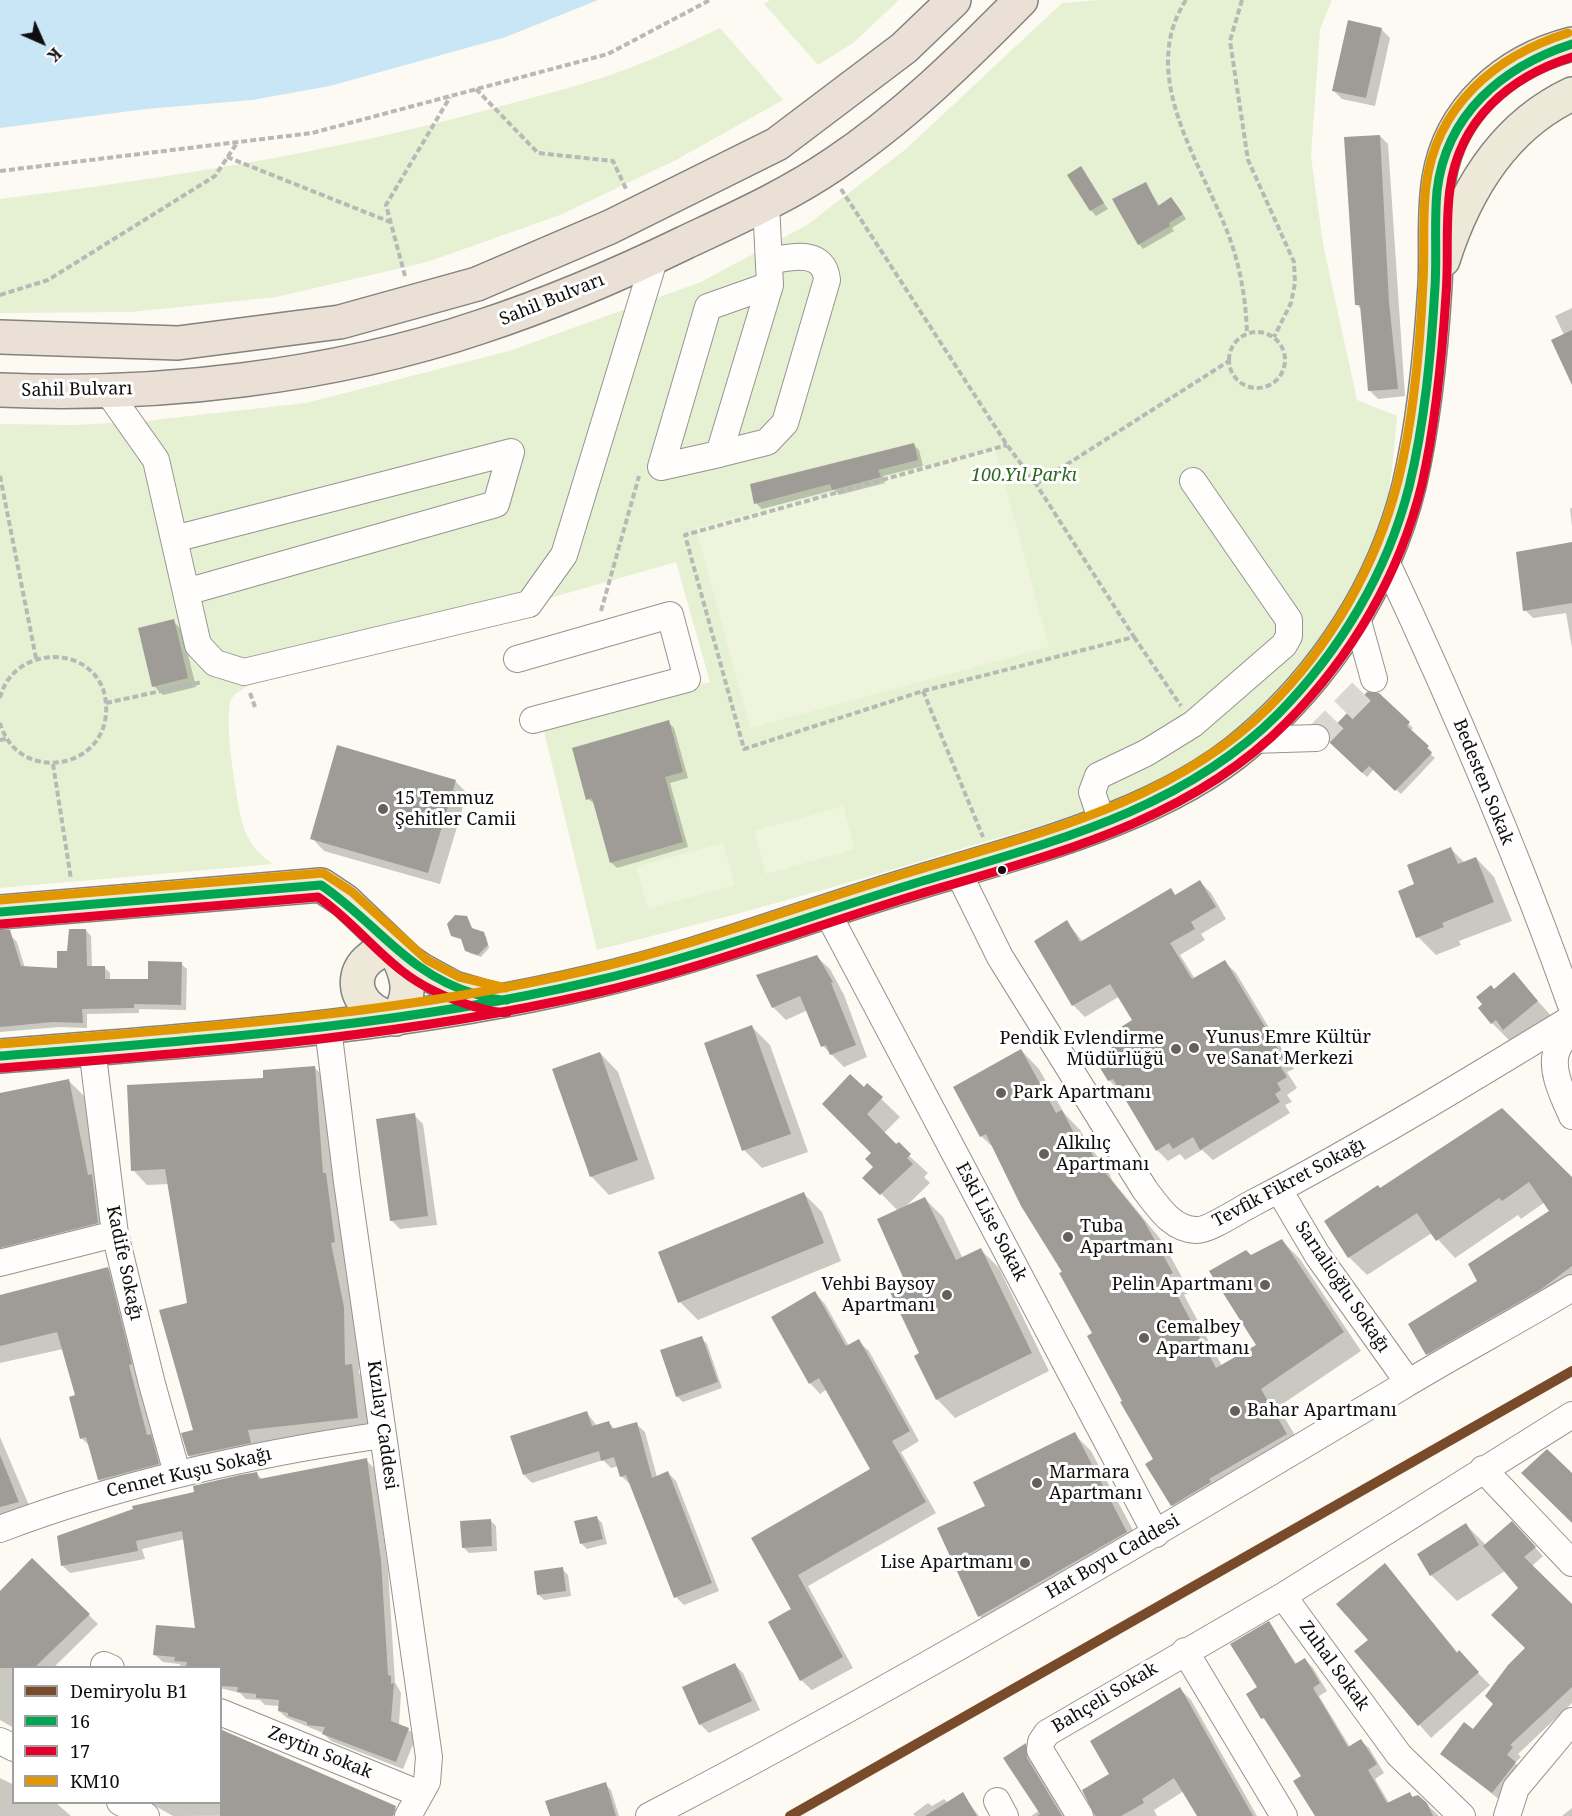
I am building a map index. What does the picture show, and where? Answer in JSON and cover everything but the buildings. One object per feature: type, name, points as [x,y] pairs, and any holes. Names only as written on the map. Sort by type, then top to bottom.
[{"type":"highway","points":[[0,337],[178,343],[340,322],[477,284],[637,213],[777,144],[904,48],[954,0]]},
{"type":"highway","name":"Sahil Bulvarı","points":[[0,390],[108,392],[200,385],[297,371],[419,345],[520,314],[655,257],[766,204],[827,169],[882,129],[932,87],[1021,0]]},
{"type":"main road","points":[[0,1056],[328,1028],[395,1019],[595,982],[748,938],[826,910],[992,861],[1102,822],[1198,779],[1252,740],[1310,680],[1356,614],[1385,559],[1407,491],[1418,447],[1435,282],[1434,240],[1438,182],[1444,155],[1456,129],[1472,105],[1492,83],[1514,67],[1542,53],[1572,44]]},
{"type":"main road","points":[[1435,282],[1452,231],[1481,177],[1500,149],[1524,124],[1572,94]]},
{"type":"main road","points":[[0,912],[321,885],[374,927],[408,961],[454,988],[499,1001]]},
{"type":"main road","points":[[393,948],[405,971],[409,989],[404,1008],[395,1019]]},
{"type":"main road","points":[[393,948],[379,950],[368,959],[357,983],[358,996],[366,1006],[378,1015],[395,1019]]},
{"type":"street","points":[[719,454],[769,273],[766,204]]},
{"type":"street","points":[[798,256],[813,258],[824,268],[827,280],[785,423],[767,442],[719,454],[661,467],[708,307],[798,256]]},
{"type":"street","points":[[108,392],[156,460],[198,645],[215,663],[244,672],[529,604],[564,555],[655,257]]},
{"type":"street","points":[[174,539],[512,452],[496,504],[186,592]]},
{"type":"street","points":[[1102,822],[1092,792],[1098,776],[1146,753],[1193,724],[1284,645],[1290,628],[1290,620],[1193,481]]},
{"type":"street","name":"Bedesten Sokak","points":[[1385,559],[1456,717],[1550,945],[1572,1008]]},
{"type":"street","points":[[1356,614],[1374,679]]},
{"type":"street","points":[[517,659],[670,615],[687,679],[533,720]]},
{"type":"street","points":[[1252,740],[1316,738]]},
{"type":"street","name":"Tevfik Fikret Sokağı","points":[[957,870],[1000,957],[1145,1190],[1164,1215],[1179,1227],[1199,1231],[1279,1190],[1418,1112],[1572,1018]]},
{"type":"street","name":"Eski Lise Sokak","points":[[826,910],[1156,1534]]},
{"type":"street","name":"Kızılay Caddesi","points":[[328,1028],[429,1757],[427,1782],[408,1816]]},
{"type":"street","points":[[1572,1028],[1558,1047],[1555,1059],[1558,1076],[1572,1116]]},
{"type":"street","name":"Kadife Sokağı","points":[[92,1048],[115,1234],[152,1384],[177,1473]]},
{"type":"street","name":"Sarıalioğlu Sokağı","points":[[1279,1190],[1318,1256],[1408,1382]]},
{"type":"street","points":[[0,1263],[115,1234]]},
{"type":"street","name":"Hat Boyu Caddesi","points":[[649,1816],[750,1763],[1156,1534],[1408,1382],[1572,1288]]},
{"type":"street","points":[[1284,1816],[1185,1651],[1283,1596],[1483,1469],[1542,1436],[1572,1415]]},
{"type":"street","name":"Cennet Kuşu Sokağı","points":[[0,1529],[64,1505],[177,1473],[314,1445],[383,1435]]},
{"type":"street","points":[[1483,1469],[1572,1563]]},
{"type":"street","name":"Zuhal Sokak","points":[[1283,1596],[1399,1755],[1462,1816]]},
{"type":"street","name":"Bahçeli Sokak","points":[[1080,1816],[1040,1750],[1043,1737],[1051,1730],[1185,1651]]},
{"type":"street","name":"Zeytin Sokak","points":[[222,1713],[420,1794]]},
{"type":"street","points":[[1507,1816],[1516,1788],[1572,1721]]},
{"type":"street","points":[[122,1804],[146,1816]]},
{"type":"path","points":[[0,171],[312,133],[608,54],[710,0]]},
{"type":"path","points":[[1186,0],[1174,17],[1168,49],[1170,92],[1188,142],[1233,247],[1246,295],[1247,333]]},
{"type":"path","points":[[1242,0],[1230,41],[1248,160],[1294,262],[1295,283],[1291,303],[1274,337]]},
{"type":"path","points":[[476,89],[538,153],[614,161],[637,213]]},
{"type":"path","points":[[412,302],[386,205],[450,96]]},
{"type":"path","points":[[0,295],[48,280],[215,176],[237,142]]},
{"type":"path","points":[[227,157],[391,222]]},
{"type":"path","points":[[827,169],[1193,724]]},
{"type":"path","points":[[1256,331],[1274,337],[1281,344],[1286,362],[1278,379],[1262,388],[1243,384],[1236,378],[1229,361],[1234,344],[1247,333],[1256,331]]},
{"type":"path","points":[[1036,484],[1229,361]]},
{"type":"path","points":[[1007,445],[685,536],[744,749],[923,691],[1134,637]]},
{"type":"path","points":[[0,476],[36,658]]},
{"type":"path","points":[[0,696],[7,681],[25,663],[44,657],[65,657],[90,670],[100,686],[106,703],[105,721],[98,738],[86,752],[71,761],[52,764],[35,761],[19,752],[7,739],[0,724]]},
{"type":"path","points":[[0,696],[6,681],[14,670],[36,658],[65,657]]},
{"type":"path","points":[[106,703],[244,672],[255,707]]},
{"type":"path","points":[[0,679],[6,681]]},
{"type":"path","points":[[923,691],[992,861]]},
{"type":"path","points":[[0,724],[6,739],[18,752],[35,761],[52,764],[69,760],[86,752],[98,738],[104,721],[106,703]]},
{"type":"path","points":[[0,740],[6,739]]},
{"type":"path","points":[[52,764],[76,905]]},
{"type":"green space","points":[[770,0],[899,0],[853,43],[818,65],[764,4]]},
{"type":"green space","name":"100.Yıl Parkı","points":[[1099,0],[1332,0],[1320,29],[1311,156],[1323,244],[1357,400],[1397,416],[1391,475],[1385,510],[1374,543],[1358,578],[1337,614],[1286,682],[1258,712],[1229,737],[1201,758],[1171,775],[1140,790],[1074,815],[813,893],[597,950],[543,727],[710,682],[676,562],[267,679],[251,684],[237,693],[232,698],[229,707],[229,721],[231,759],[240,814],[251,842],[273,864],[0,888],[0,424],[73,425],[136,422],[306,403],[509,351],[701,282],[807,225],[906,149],[1062,3]]},
{"type":"green space","points":[[720,28],[783,100],[676,160],[560,215],[427,262],[276,297],[131,312],[0,313],[0,199],[187,173],[311,151],[433,124],[553,92],[631,68]]},
{"type":"green space","points":[[995,447],[1049,647],[750,728],[696,528]]},
{"type":"green space","points":[[843,806],[855,849],[766,874],[754,831]]},
{"type":"green space","points":[[723,843],[735,885],[648,909],[636,867]]},
{"type":"water","points":[[0,0],[598,0],[506,37],[330,86],[252,100],[146,109],[0,128]]},
{"type":"tunnel","points":[[1316,738],[1374,679]]},
{"type":"rail line","name":"B1","points":[[790,1816],[1572,1371]]},
{"type":"transit line","name":"KM10","points":[[0,1044],[222,1025],[370,1009],[443,998],[589,970],[708,937],[1049,830],[1143,793],[1187,770],[1228,742],[1267,709],[1290,685],[1330,632],[1363,575],[1389,513],[1404,457],[1420,332],[1425,198],[1432,157],[1442,132],[1456,108],[1473,88],[1516,55],[1568,33]]},
{"type":"transit line","name":"16","points":[[0,1056],[223,1037],[370,1021],[444,1010],[590,982],[672,961],[1061,838],[1109,821],[1199,776],[1240,748],[1301,690],[1341,637],[1374,580],[1400,519],[1419,438],[1432,337],[1436,275],[1437,191],[1452,139],[1465,117],[1501,80],[1546,54],[1572,44]]},
{"type":"transit line","name":"17","points":[[1,1068],[224,1049],[371,1033],[445,1022],[591,994],[673,973],[1065,850],[1161,811],[1206,786],[1248,757],[1311,697],[1352,641],[1387,581],[1413,517],[1431,437],[1438,390],[1447,282],[1447,228],[1450,189],[1455,164],[1476,122],[1508,89],[1528,76],[1572,57]]},
{"type":"transit line","name":"KM10","points":[[0,900],[323,873],[352,892],[427,960],[459,977],[506,988]]},
{"type":"transit line","name":"16","points":[[0,912],[321,885],[411,961],[430,974],[475,994],[507,1000]]},
{"type":"transit line","name":"17","points":[[1,924],[318,897],[340,914],[391,962],[426,987],[472,1006],[494,1012],[508,1012]]},
{"type":"place","name":"15 Temmuz Şehitler Camii","points":[[383,809]]},
{"type":"place","name":"Yunus Emre Kültür ve Sanat Merkezi","points":[[1194,1048]]},
{"type":"place","name":"Pendik Evlendirme Müdürlüğü","points":[[1176,1049]]},
{"type":"place","name":"Park Apartmanı","points":[[1001,1093]]},
{"type":"place","name":"Alkılıç Apartmanı","points":[[1044,1154]]},
{"type":"place","name":"Tuba Apartmanı","points":[[1068,1237]]},
{"type":"place","name":"Pelin Apartmanı","points":[[1265,1285]]},
{"type":"place","name":"Vehbi Baysoy Apartmanı","points":[[947,1295]]},
{"type":"place","name":"Cemalbey Apartmanı","points":[[1144,1338]]},
{"type":"place","name":"Bahar Apartmanı","points":[[1235,1411]]},
{"type":"place","name":"Marmara Apartmanı","points":[[1037,1483]]},
{"type":"place","name":"Lise Apartmanı","points":[[1025,1563]]}]
